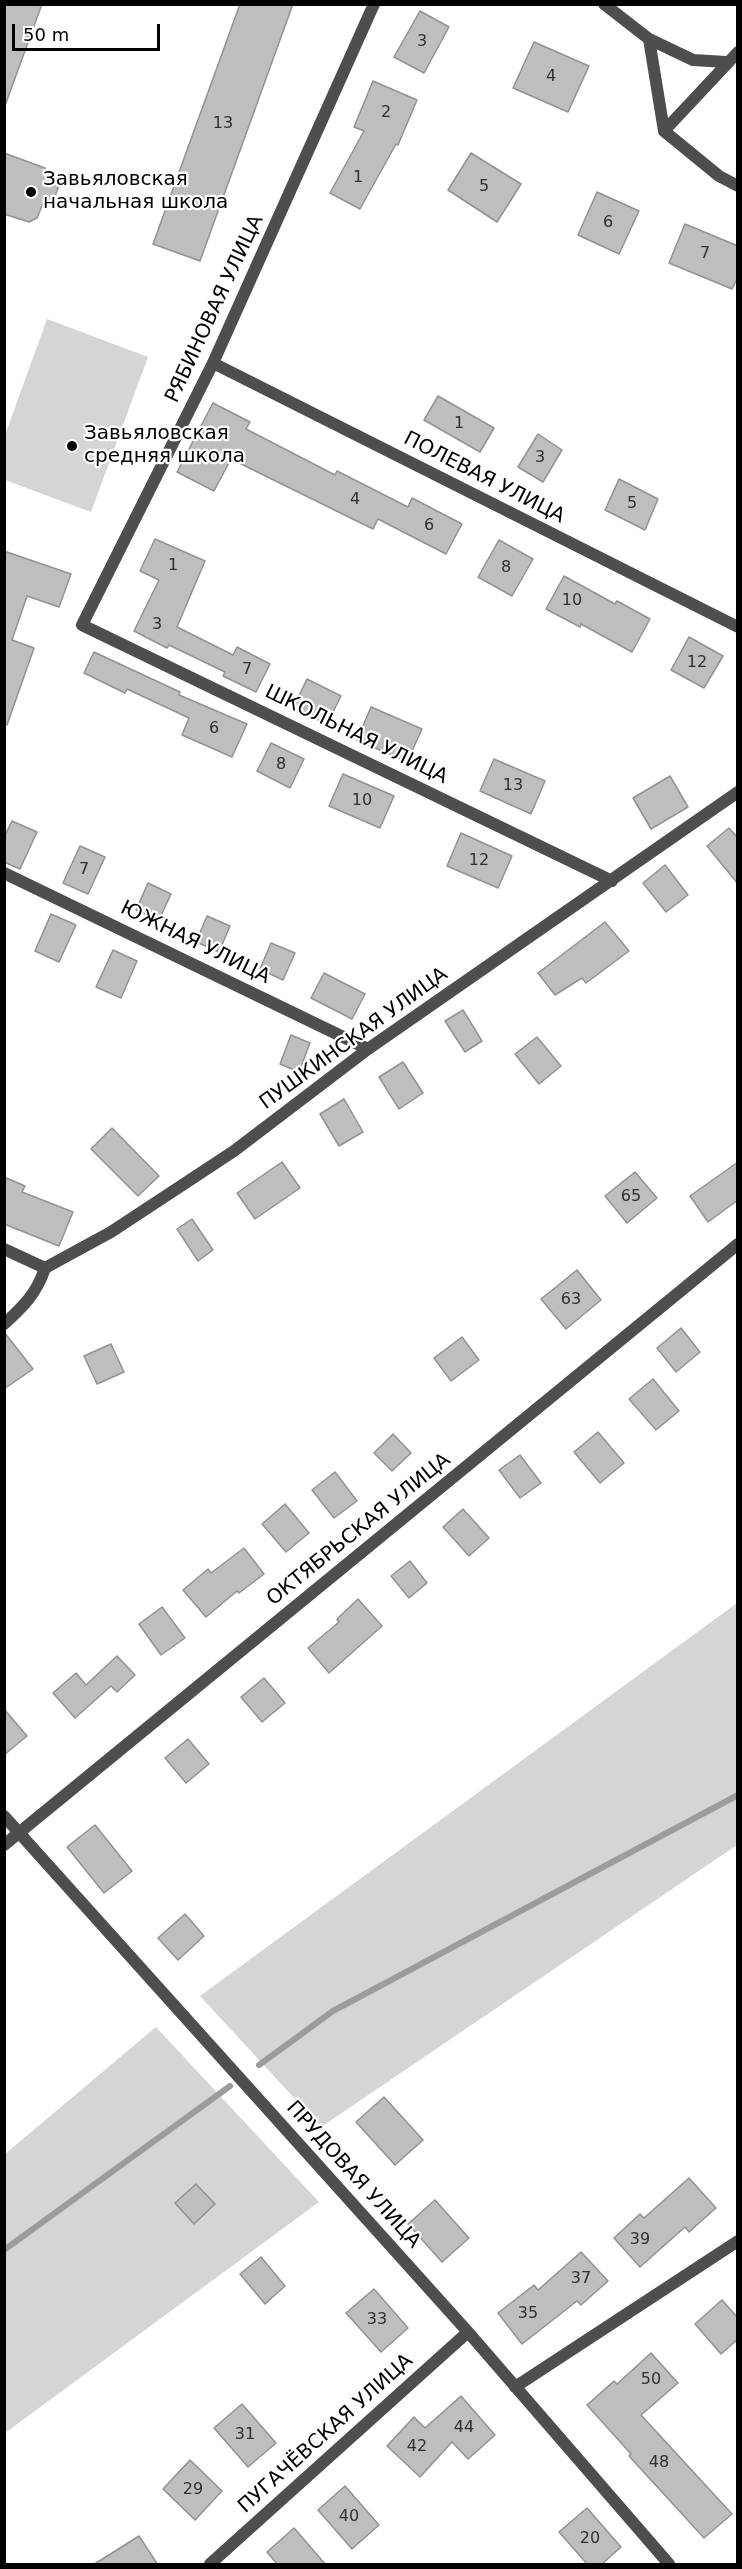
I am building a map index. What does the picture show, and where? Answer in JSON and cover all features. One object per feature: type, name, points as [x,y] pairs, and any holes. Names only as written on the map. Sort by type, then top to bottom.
[{"type":"street","name":"РЯБИНОВАЯ УЛИЦА","points":[[82,625],[213,363],[374,4]]},
{"type":"street","points":[[604,4],[650,39],[693,60],[726,62]]},
{"type":"street","points":[[650,39],[664,131],[719,176],[738,186]]},
{"type":"street","points":[[664,131],[726,62],[738,52]]},
{"type":"street","name":"ПОЛЕВАЯ УЛИЦА","points":[[213,363],[738,627]]},
{"type":"street","name":"ШКОЛЬНАЯ УЛИЦА","points":[[82,625],[612,881]]},
{"type":"street","name":"ПУШКИНСКАЯ УЛИЦА","points":[[45,1268],[111,1232],[234,1151],[368,1049],[738,792]]},
{"type":"street","name":"ЮЖНАЯ УЛИЦА","points":[[4,873],[368,1049]]},
{"type":"street","name":"ОКТЯБРЬСКАЯ УЛИЦА","points":[[4,1845],[738,1245]]},
{"type":"street","points":[[4,1250],[45,1268],[40,1284],[28,1303],[4,1324]]},
{"type":"street","name":"ПРУДОВАЯ УЛИЦА","points":[[4,1816],[468,2332],[669,2565]]},
{"type":"street","points":[[515,2387],[738,2241]]},
{"type":"street","name":"ПУГАЧЁВСКАЯ УЛИЦА","points":[[210,2565],[468,2332]]},
{"type":"shaded area","points":[[47,319],[148,357],[91,512],[5,480],[5,435]]},
{"type":"shaded area","points":[[737,1603],[737,1845],[321,2127],[200,1996]]},
{"type":"shaded area","points":[[156,2027],[319,2202],[5,2433],[5,2154]]},
{"type":"building","points":[[4,4],[42,4],[6,103],[4,103]]},
{"type":"building","points":[[240,4],[293,4],[200,261],[153,244]]},
{"type":"building","points":[[420,11],[449,27],[424,73],[394,57]]},
{"type":"building","points":[[534,42],[589,66],[568,112],[513,88]]},
{"type":"building","points":[[373,81],[417,100],[398,145],[396,144],[360,209],[330,193],[364,131],[354,127]]},
{"type":"building","name":"Завьяловская начальная школа","points":[[4,153],[45,168],[51,180],[60,183],[52,204],[44,201],[37,218],[29,222],[4,214]]},
{"type":"building","points":[[471,153],[521,184],[497,222],[448,190]]},
{"type":"building","points":[[597,192],[639,211],[619,254],[578,235]]},
{"type":"building","points":[[685,224],[738,246],[738,277],[732,289],[669,263]]},
{"type":"building","points":[[438,396],[494,428],[480,452],[424,420]]},
{"type":"building","points":[[213,403],[250,422],[246,429],[335,475],[337,471],[408,507],[412,498],[462,524],[446,554],[378,519],[373,529],[231,459],[214,491],[177,472]]},
{"type":"building","points":[[538,434],[562,450],[543,482],[518,467]]},
{"type":"building","points":[[619,479],[658,499],[645,530],[605,510]]},
{"type":"building","points":[[155,539],[205,561],[177,627],[233,655],[237,647],[270,664],[256,692],[223,676],[225,672],[169,645],[167,648],[134,631],[159,580],[140,571]]},
{"type":"building","points":[[499,540],[533,559],[512,596],[478,577]]},
{"type":"building","points":[[4,551],[71,574],[59,607],[27,596],[12,640],[34,648],[7,725],[4,724]]},
{"type":"building","points":[[564,576],[615,604],[617,601],[650,619],[632,652],[581,624],[580,627],[546,609]]},
{"type":"building","points":[[689,637],[723,656],[704,688],[671,670]]},
{"type":"building","points":[[94,652],[180,692],[179,695],[247,724],[232,757],[182,735],[189,718],[127,689],[125,693],[84,673]]},
{"type":"building","points":[[307,679],[341,696],[327,724],[293,708]]},
{"type":"building","points":[[371,707],[422,729],[407,762],[357,740]]},
{"type":"building","points":[[271,743],[304,759],[290,788],[257,771]]},
{"type":"building","points":[[494,759],[545,781],[531,814],[480,791]]},
{"type":"building","points":[[343,774],[394,796],[380,828],[329,806]]},
{"type":"building","points":[[670,776],[688,807],[651,829],[633,798]]},
{"type":"building","points":[[12,821],[37,832],[20,869],[4,862],[4,837]]},
{"type":"building","points":[[729,828],[738,838],[738,884],[707,846]]},
{"type":"building","points":[[461,833],[512,856],[498,888],[447,866]]},
{"type":"building","points":[[80,846],[105,857],[88,894],[63,883]]},
{"type":"building","points":[[665,865],[688,895],[666,912],[643,883]]},
{"type":"building","points":[[148,883],[171,894],[159,920],[136,910]]},
{"type":"building","points":[[51,914],[76,925],[59,962],[35,951]]},
{"type":"building","points":[[207,916],[230,926],[219,952],[196,942]]},
{"type":"building","points":[[605,922],[629,951],[586,983],[582,978],[555,995],[538,973]]},
{"type":"building","points":[[271,943],[295,953],[283,980],[260,969]]},
{"type":"building","points":[[113,950],[137,961],[121,998],[96,987]]},
{"type":"building","points":[[324,973],[365,994],[352,1019],[311,998]]},
{"type":"building","points":[[463,1010],[482,1041],[465,1052],[445,1021]]},
{"type":"building","points":[[291,1035],[310,1043],[299,1072],[280,1064]]},
{"type":"building","points":[[537,1037],[561,1066],[539,1084],[515,1054]]},
{"type":"building","points":[[403,1062],[423,1093],[399,1109],[379,1077]]},
{"type":"building","points":[[344,1099],[363,1132],[339,1146],[320,1114]]},
{"type":"building","points":[[112,1128],[159,1176],[138,1196],[91,1149]]},
{"type":"building","points":[[282,1162],[300,1188],[255,1219],[237,1193]]},
{"type":"building","points":[[738,1162],[738,1200],[708,1222],[690,1196]]},
{"type":"building","points":[[635,1172],[657,1198],[627,1223],[605,1196]]},
{"type":"building","points":[[4,1177],[25,1186],[22,1192],[73,1212],[59,1246],[4,1224]]},
{"type":"building","points":[[192,1219],[213,1250],[198,1261],[177,1229]]},
{"type":"building","points":[[577,1270],[601,1300],[566,1329],[541,1299]]},
{"type":"building","points":[[681,1328],[700,1352],[676,1372],[657,1348]]},
{"type":"building","points":[[4,1332],[33,1369],[4,1389]]},
{"type":"building","points":[[462,1337],[479,1360],[451,1381],[434,1358]]},
{"type":"building","points":[[111,1344],[124,1372],[97,1384],[84,1356]]},
{"type":"building","points":[[653,1379],[679,1411],[656,1430],[629,1399]]},
{"type":"building","points":[[598,1432],[624,1463],[600,1483],[574,1452]]},
{"type":"building","points":[[393,1434],[411,1453],[392,1471],[374,1453]]},
{"type":"building","points":[[520,1455],[541,1483],[520,1498],[499,1470]]},
{"type":"building","points":[[335,1472],[357,1501],[334,1518],[312,1490]]},
{"type":"building","points":[[285,1504],[309,1533],[286,1552],[262,1524]]},
{"type":"building","points":[[463,1509],[489,1538],[469,1556],[443,1527]]},
{"type":"building","points":[[244,1548],[264,1574],[239,1593],[237,1591],[206,1617],[183,1590],[208,1569],[211,1573]]},
{"type":"building","points":[[410,1561],[427,1583],[409,1598],[391,1576]]},
{"type":"building","points":[[358,1599],[382,1626],[329,1673],[308,1648],[339,1622],[337,1619]]},
{"type":"building","points":[[162,1607],[185,1638],[161,1655],[139,1624]]},
{"type":"building","points":[[117,1656],[135,1675],[117,1692],[111,1686],[75,1718],[53,1693],[76,1673],[86,1685]]},
{"type":"building","points":[[264,1678],[285,1703],[262,1722],[241,1697]]},
{"type":"building","points":[[4,1709],[27,1736],[4,1755]]},
{"type":"building","points":[[188,1739],[209,1764],[186,1783],[165,1758]]},
{"type":"building","points":[[95,1825],[132,1871],[104,1893],[67,1847]]},
{"type":"building","points":[[185,1914],[204,1936],[178,1960],[158,1938]]},
{"type":"building","points":[[384,2097],[423,2140],[395,2165],[356,2122]]},
{"type":"building","points":[[689,2178],[716,2208],[689,2232],[685,2227],[640,2267],[614,2238],[640,2214],[644,2218]]},
{"type":"building","points":[[196,2184],[215,2204],[194,2224],[175,2203]]},
{"type":"building","points":[[435,2200],[469,2238],[442,2262],[408,2224]]},
{"type":"building","points":[[581,2252],[608,2281],[581,2305],[577,2301],[522,2344],[498,2313],[534,2285],[538,2290]]},
{"type":"building","points":[[261,2257],[285,2286],[265,2304],[240,2274]]},
{"type":"building","points":[[374,2289],[408,2328],[381,2352],[346,2313]]},
{"type":"building","points":[[722,2300],[738,2318],[738,2339],[721,2354],[695,2324]]},
{"type":"building","points":[[651,2353],[678,2383],[641,2415],[732,2514],[704,2538],[629,2456],[631,2454],[587,2405],[614,2381],[617,2384]]},
{"type":"building","points":[[461,2396],[495,2435],[468,2459],[452,2442],[420,2477],[387,2446],[414,2417],[425,2428]]},
{"type":"building","points":[[242,2404],[276,2443],[248,2467],[214,2428]]},
{"type":"building","points":[[190,2460],[222,2491],[195,2520],[163,2489]]},
{"type":"building","points":[[345,2486],[379,2525],[352,2549],[318,2510]]},
{"type":"building","points":[[587,2508],[621,2547],[601,2565],[588,2565],[559,2532]]},
{"type":"building","points":[[294,2528],[326,2565],[278,2565],[267,2552]]},
{"type":"building","points":[[139,2536],[158,2565],[93,2565]]},
{"type":"waterway","points":[[259,2065],[333,2011],[738,1795]]},
{"type":"waterway","points":[[4,2250],[230,2086]]},
{"type":"place","name":"Завьяловская начальная школа","points":[[31,192]]},
{"type":"place","name":"Завьяловская средняя школа","points":[[72,446]]}]
